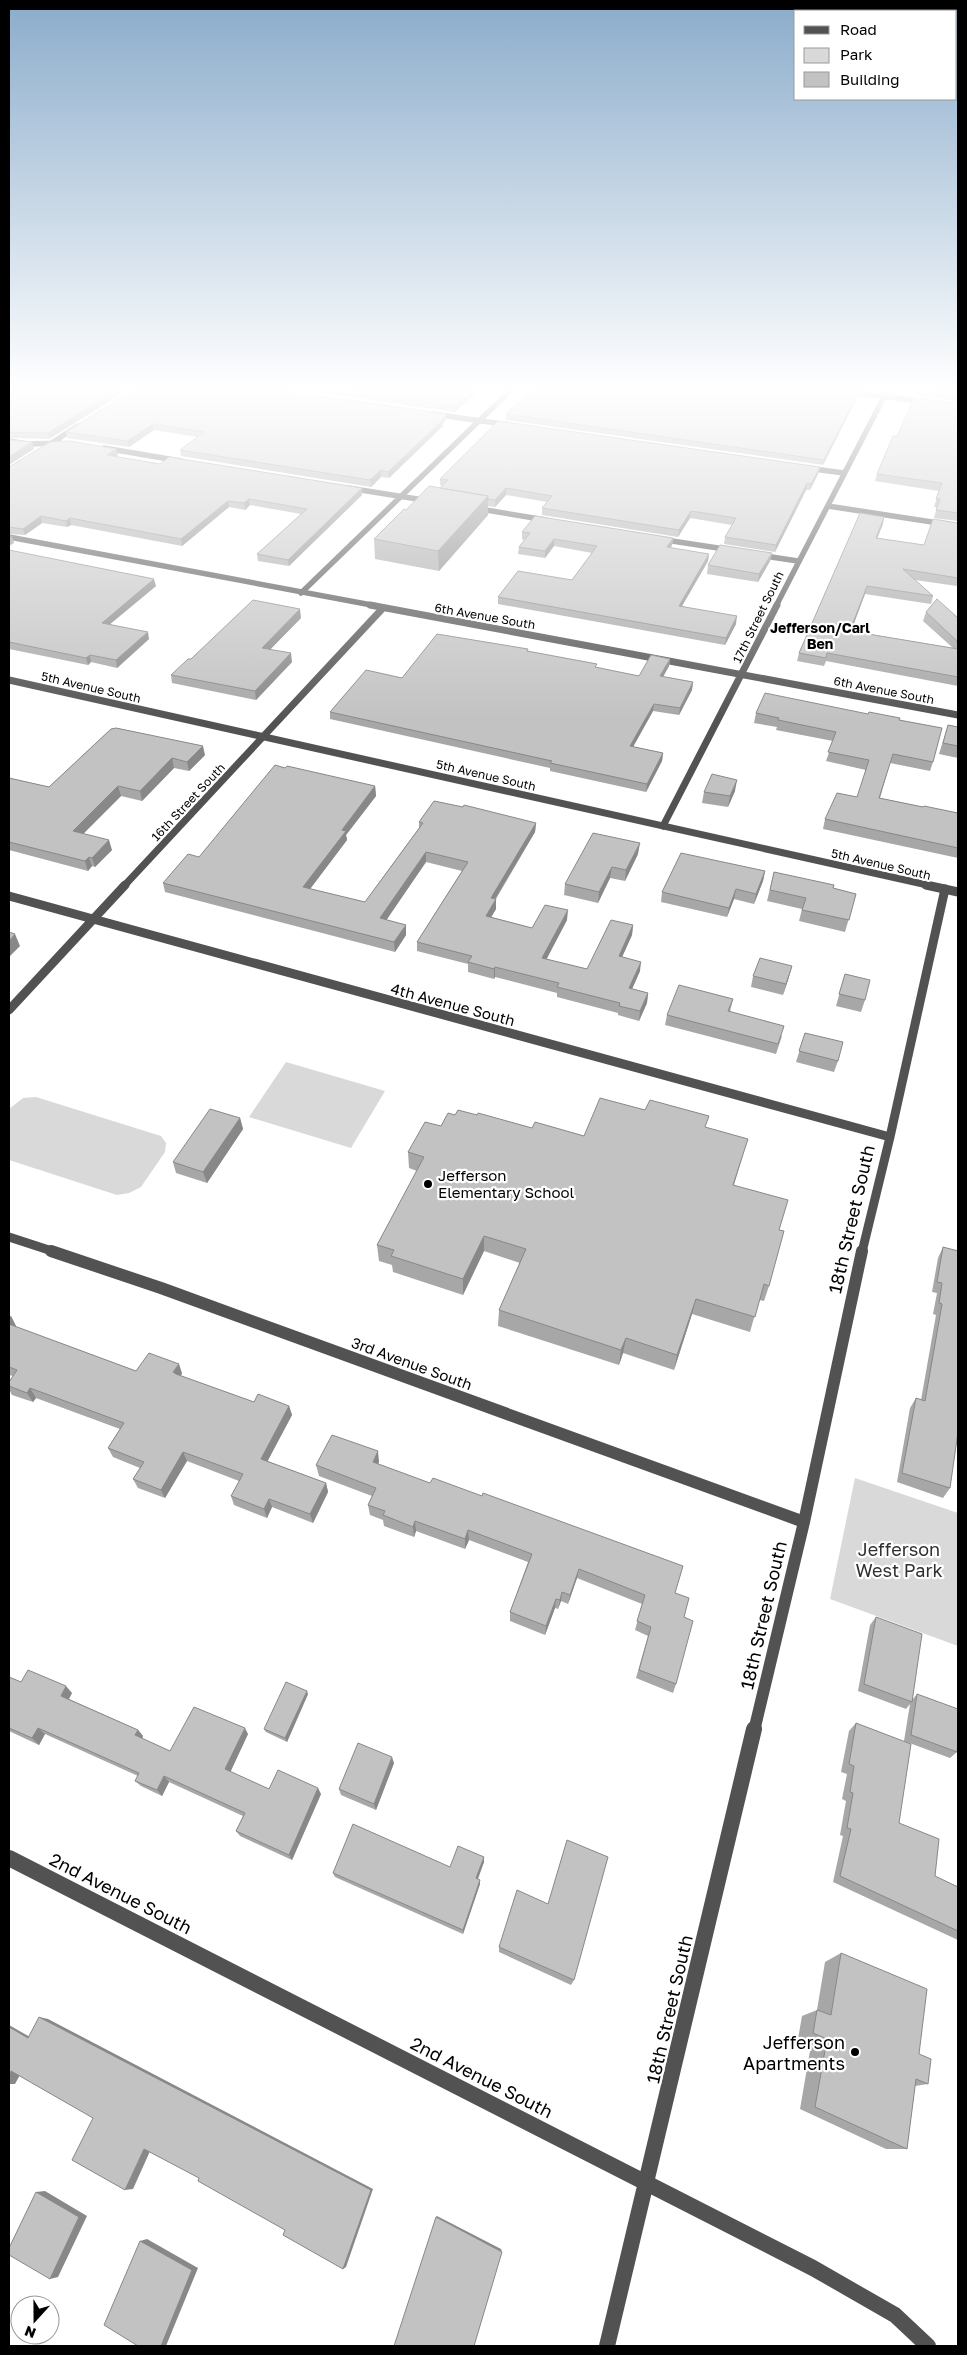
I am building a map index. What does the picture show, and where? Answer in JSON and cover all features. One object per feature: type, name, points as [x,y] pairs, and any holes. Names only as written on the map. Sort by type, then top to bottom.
[{"type":"street","points":[[301,593],[396,501]]},
{"type":"street","points":[[428,501],[440,503]]},
{"type":"street","name":"17th Street South","points":[[662,826],[830,501]]},
{"type":"street","points":[[828,506],[958,526]]},
{"type":"street","points":[[469,508],[556,522]]},
{"type":"street","name":"6th Avenue South","points":[[9,537],[382,609],[958,715]]},
{"type":"street","points":[[651,537],[738,551]]},
{"type":"street","points":[[747,553],[798,561]]},
{"type":"street","name":"16th Street South","points":[[9,1010],[382,609]]},
{"type":"street","name":"5th Avenue South","points":[[9,680],[958,892]]},
{"type":"street","name":"18th Street South","points":[[607,2346],[804,1522],[871,1208],[890,1137],[945,889]]},
{"type":"street","name":"4th Avenue South","points":[[9,896],[890,1137]]},
{"type":"street","name":"3rd Avenue South","points":[[9,1237],[146,1283],[804,1522]]},
{"type":"street","name":"2nd Avenue South","points":[[9,1858],[865,2296],[895,2315],[928,2346]]},
{"type":"green space","points":[[286,1062],[385,1091],[351,1148],[249,1117]]},
{"type":"green space","points":[[36,1097],[161,1136],[166,1143],[165,1152],[141,1187],[129,1193],[117,1195],[9,1160],[9,1109],[23,1098]]},
{"type":"green space","name":"Jefferson West Park","points":[[855,1478],[958,1513],[958,1646],[830,1599]]},
{"type":"building","points":[[9,501],[247,501],[244,503],[228,501],[181,539],[70,518],[66,521],[41,516],[23,529],[9,527]]},
{"type":"building","points":[[260,501],[349,501],[288,560],[257,554],[307,509]]},
{"type":"building","points":[[415,501],[484,501],[438,551],[374,539],[404,509],[406,510]]},
{"type":"building","points":[[548,501],[798,501],[776,545],[725,537],[736,518],[691,511],[679,530],[542,508]]},
{"type":"building","points":[[939,501],[958,501],[958,513],[936,510]]},
{"type":"building","points":[[860,513],[884,517],[876,538],[924,545],[933,519],[958,523],[958,578],[903,569],[933,596],[867,586],[850,631],[958,649],[958,677],[827,653],[826,658],[799,653]]},
{"type":"building","points":[[535,516],[673,538],[667,547],[709,554],[679,606],[737,616],[726,638],[498,597],[518,571],[572,580],[597,546],[554,539],[545,551],[519,547],[530,533],[522,532]]},
{"type":"building","points":[[720,545],[772,553],[759,574],[708,565]]},
{"type":"building","points":[[9,550],[154,579],[102,623],[148,632],[116,660],[90,655],[86,658],[9,642]]},
{"type":"building","points":[[937,599],[958,618],[958,642],[926,612]]},
{"type":"building","points":[[253,600],[300,609],[262,648],[291,653],[255,691],[171,675],[188,659],[191,659]]},
{"type":"building","points":[[437,634],[528,649],[527,651],[597,664],[595,667],[639,676],[651,655],[670,659],[660,676],[693,682],[680,708],[654,704],[630,746],[663,753],[647,784],[330,712],[366,670],[402,678]]},
{"type":"building","points":[[765,693],[868,714],[869,712],[900,718],[899,720],[942,728],[933,762],[893,754],[879,798],[958,813],[958,848],[825,819],[837,793],[857,797],[869,760],[828,752],[836,732],[778,720],[779,718],[756,713]]},
{"type":"building","points":[[948,725],[958,727],[958,746],[943,743]]},
{"type":"building","points":[[116,728],[203,746],[187,762],[172,758],[140,791],[118,786],[73,831],[109,840],[92,858],[89,857],[85,861],[9,842],[9,778],[49,787],[111,729]]},
{"type":"building","points":[[275,765],[375,786],[342,830],[346,831],[303,887],[365,902],[423,823],[419,822],[434,801],[463,807],[464,805],[536,823],[491,898],[496,899],[486,916],[532,928],[545,905],[568,910],[542,958],[587,969],[611,920],[633,925],[619,956],[641,962],[629,988],[648,993],[640,1011],[619,1006],[620,1003],[557,987],[559,983],[468,962],[472,956],[417,942],[468,862],[426,852],[380,918],[406,925],[394,942],[163,883],[188,854],[199,857]]},
{"type":"building","points":[[712,774],[737,780],[730,796],[704,792]]},
{"type":"building","points":[[593,833],[640,843],[626,870],[612,867],[599,892],[565,884]]},
{"type":"building","points":[[681,853],[765,871],[756,894],[736,889],[729,908],[662,892]]},
{"type":"building","points":[[774,872],[834,885],[833,888],[856,894],[849,920],[802,910],[806,898],[770,890]]},
{"type":"building","points":[[9,932],[15,934],[9,941]]},
{"type":"building","points":[[760,958],[792,966],[786,984],[753,976]]},
{"type":"building","points":[[845,974],[870,980],[865,1000],[839,994]]},
{"type":"building","points":[[679,985],[733,999],[728,1011],[784,1026],[778,1044],[667,1015]]},
{"type":"building","points":[[805,1033],[843,1042],[838,1061],[799,1051]]},
{"type":"building","points":[[600,1098],[645,1110],[650,1100],[709,1116],[705,1127],[748,1139],[733,1185],[788,1200],[779,1230],[784,1231],[769,1286],[764,1284],[755,1317],[696,1299],[677,1355],[626,1338],[621,1350],[499,1310],[526,1249],[484,1236],[463,1279],[391,1256],[394,1250],[377,1245],[424,1157],[408,1152],[425,1122],[441,1126],[448,1113],[455,1115],[458,1110],[477,1115],[478,1113],[532,1128],[535,1122],[584,1136]]},
{"type":"building","points":[[210,1109],[240,1118],[203,1172],[173,1162]]},
{"type":"building","points":[[943,1247],[958,1251],[958,1432],[950,1488],[902,1473],[916,1398],[925,1401],[942,1304],[939,1303],[942,1283],[937,1282]]},
{"type":"building","points":[[9,1324],[136,1371],[149,1353],[179,1364],[173,1372],[176,1374],[254,1402],[258,1394],[289,1406],[261,1459],[326,1483],[310,1514],[269,1499],[264,1509],[231,1496],[243,1474],[183,1452],[161,1490],[133,1479],[144,1462],[108,1448],[124,1423],[30,1388],[27,1393],[9,1386],[9,1382],[17,1370],[9,1367]]},
{"type":"building","points":[[332,1435],[378,1451],[373,1462],[430,1483],[433,1478],[482,1496],[483,1493],[683,1566],[675,1593],[689,1598],[684,1617],[693,1621],[676,1684],[639,1670],[651,1627],[637,1621],[645,1595],[579,1569],[570,1595],[562,1592],[560,1600],[556,1599],[546,1626],[510,1612],[532,1554],[468,1530],[465,1539],[415,1521],[413,1527],[383,1515],[385,1511],[368,1505],[376,1488],[316,1465]]},
{"type":"building","points":[[876,1617],[922,1634],[912,1702],[864,1684]]},
{"type":"building","points":[[28,1670],[66,1686],[61,1696],[138,1730],[135,1735],[170,1751],[194,1707],[245,1728],[225,1769],[269,1789],[278,1770],[318,1788],[289,1855],[236,1831],[245,1813],[164,1776],[157,1790],[135,1781],[139,1773],[38,1728],[32,1738],[9,1728],[9,1677],[21,1682]]},
{"type":"building","points":[[286,1682],[307,1691],[285,1738],[264,1729]]},
{"type":"building","points":[[917,1694],[958,1709],[957,1752],[911,1735]]},
{"type":"building","points":[[856,1723],[911,1744],[899,1823],[939,1839],[935,1876],[958,1887],[958,1931],[840,1876],[851,1829],[847,1828],[853,1793],[850,1792],[854,1766],[849,1764]]},
{"type":"building","points":[[358,1743],[392,1757],[374,1804],[339,1789]]},
{"type":"building","points":[[353,1824],[450,1867],[458,1846],[484,1857],[476,1878],[480,1880],[463,1930],[333,1873]]},
{"type":"building","points":[[567,1840],[608,1857],[574,1980],[499,1947],[517,1890],[548,1904]]},
{"type":"building","name":"Jefferson Apartments","points":[[841,1953],[927,1989],[919,2054],[931,2059],[928,2084],[916,2079],[907,2149],[815,2107],[827,2039],[813,2033],[817,2010],[831,2015]]},
{"type":"building","points":[[39,2017],[371,2190],[343,2269],[283,2235],[285,2230],[198,2181],[199,2178],[144,2149],[125,2190],[72,2160],[93,2118],[11,2071],[9,2076],[9,2027],[28,2038]]},
{"type":"building","points":[[36,2192],[79,2217],[50,2279],[9,2255],[9,2248]]},
{"type":"building","points":[[436,2217],[502,2252],[474,2346],[394,2346]]},
{"type":"building","points":[[140,2241],[192,2270],[161,2346],[138,2346],[104,2325]]},
{"type":"place","name":"Jefferson Elementary School","points":[[428,1184]]},
{"type":"place","name":"Jefferson Apartments","points":[[855,2052]]},
{"type":"district","name":"Jefferson/Carl Ben","points":[[820,636]]}]
